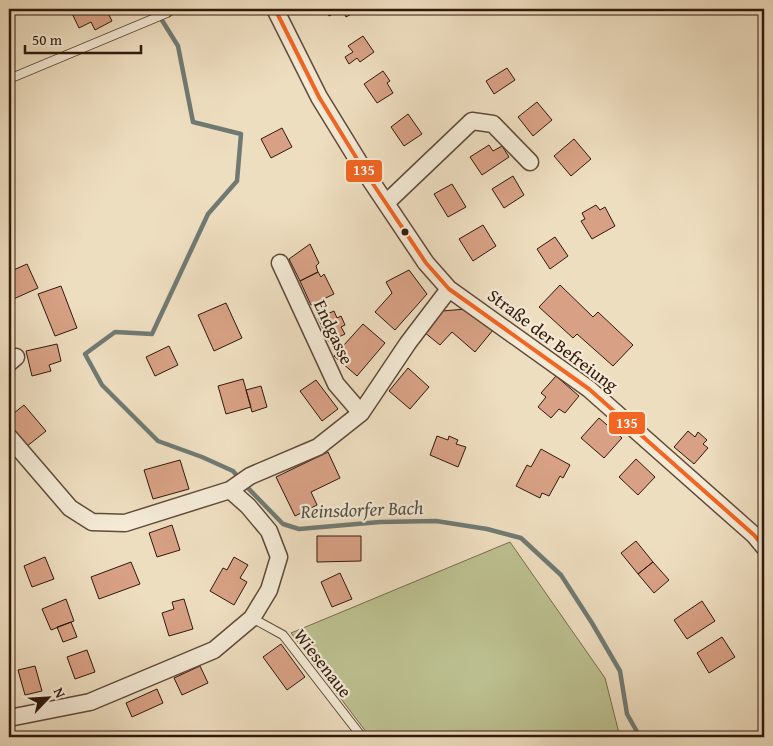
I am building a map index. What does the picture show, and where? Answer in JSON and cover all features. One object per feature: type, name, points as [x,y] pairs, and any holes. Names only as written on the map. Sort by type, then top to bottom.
[{"type":"street","name":"Straße der Befreiung","points":[[275,9],[319,97],[382,198],[426,263],[449,289],[589,389],[754,535],[764,547]]},
{"type":"street","points":[[382,198],[472,120],[493,124],[530,162]]},
{"type":"street","name":"Endgasse","points":[[280,263],[336,384],[361,412]]},
{"type":"street","points":[[9,437],[70,508],[92,522],[125,523],[230,490],[250,476],[318,446],[361,412],[408,343],[449,289]]},
{"type":"street","points":[[9,718],[90,702],[214,650],[252,618],[268,590],[278,557],[269,531],[248,506],[230,490]]},
{"type":"lane","points":[[9,79],[150,21],[169,11]]},
{"type":"lane","name":"Wiesenaue","points":[[252,618],[284,635],[362,737]]},
{"type":"green space","points":[[510,542],[605,678],[620,737],[370,737],[291,633]]},
{"type":"building","points":[[70,9],[106,9],[112,21],[95,30],[91,22],[79,28]]},
{"type":"building","points":[[325,9],[342,9],[329,16]]},
{"type":"building","points":[[342,9],[356,9],[357,11],[346,17]]},
{"type":"building","points":[[363,36],[374,52],[360,62],[357,58],[349,64],[345,57],[353,52],[348,46]]},
{"type":"building","points":[[507,68],[515,80],[494,94],[486,81]]},
{"type":"building","points":[[383,71],[390,81],[387,83],[393,93],[377,103],[364,84]]},
{"type":"building","points":[[537,102],[552,120],[533,136],[518,117]]},
{"type":"building","points":[[408,114],[422,134],[404,146],[391,127]]},
{"type":"building","points":[[282,128],[292,147],[271,158],[261,139]]},
{"type":"building","points":[[574,139],[591,159],[571,176],[554,156]]},
{"type":"building","points":[[489,145],[493,151],[502,146],[509,157],[482,175],[470,157]]},
{"type":"building","points":[[513,176],[524,195],[504,208],[492,189]]},
{"type":"building","points":[[452,184],[466,207],[448,217],[434,194]]},
{"type":"building","points":[[596,205],[600,210],[605,207],[615,226],[592,239],[581,221],[585,219],[582,213]]},
{"type":"building","points":[[483,225],[496,246],[473,261],[459,239]]},
{"type":"building","points":[[555,237],[568,256],[550,269],[537,249]]},
{"type":"building","points":[[310,244],[319,263],[316,266],[318,272],[300,281],[289,259]]},
{"type":"building","points":[[27,264],[38,288],[9,301],[9,272]]},
{"type":"building","points":[[409,270],[427,294],[395,330],[375,312],[392,293],[386,282]]},
{"type":"building","points":[[318,272],[321,277],[324,274],[334,294],[311,305],[300,281]]},
{"type":"building","points":[[560,285],[593,317],[598,312],[633,345],[613,366],[577,334],[573,338],[539,307]]},
{"type":"building","points":[[61,286],[77,328],[55,336],[38,294]]},
{"type":"building","points":[[226,303],[242,338],[214,351],[198,315]]},
{"type":"building","points":[[466,309],[493,330],[475,352],[452,332],[440,345],[424,332],[442,311]]},
{"type":"building","points":[[334,311],[337,318],[341,316],[345,325],[341,327],[345,334],[329,342],[318,318]]},
{"type":"building","points":[[363,324],[385,343],[357,376],[334,356]]},
{"type":"building","points":[[57,344],[61,361],[49,365],[51,371],[32,376],[26,351]]},
{"type":"building","points":[[169,346],[178,365],[155,376],[146,357]]},
{"type":"building","points":[[408,368],[429,387],[410,409],[389,391]]},
{"type":"building","points":[[556,376],[579,396],[565,413],[559,409],[551,418],[538,407],[546,397],[541,393]]},
{"type":"building","points":[[243,379],[251,407],[226,414],[218,386]]},
{"type":"building","points":[[316,380],[338,409],[322,421],[300,391]]},
{"type":"building","points":[[261,386],[267,407],[252,412],[246,390]]},
{"type":"building","points":[[24,405],[46,431],[26,447],[9,427],[9,417]]},
{"type":"building","points":[[599,418],[622,438],[604,458],[581,438]]},
{"type":"building","points":[[688,431],[695,437],[698,432],[707,440],[703,444],[708,448],[694,464],[674,447]]},
{"type":"building","points":[[437,436],[448,440],[449,436],[458,440],[456,444],[466,447],[458,467],[430,455]]},
{"type":"building","points":[[541,449],[570,465],[563,478],[560,476],[549,496],[542,493],[540,498],[516,486],[527,465],[531,467]]},
{"type":"building","points":[[328,452],[340,478],[311,492],[317,505],[295,516],[276,477]]},
{"type":"building","points":[[636,459],[655,477],[638,495],[619,477]]},
{"type":"building","points":[[180,460],[189,489],[153,499],[144,470]]},
{"type":"building","points":[[172,525],[180,550],[157,557],[149,533]]},
{"type":"building","points":[[317,536],[361,536],[361,561],[317,562]]},
{"type":"building","points":[[636,541],[653,562],[638,574],[621,553]]},
{"type":"building","points":[[45,557],[54,579],[32,587],[24,566]]},
{"type":"building","points":[[234,557],[248,565],[240,578],[247,582],[234,605],[210,591],[223,568],[227,570]]},
{"type":"building","points":[[131,562],[140,584],[99,599],[91,577]]},
{"type":"building","points":[[653,562],[669,580],[654,593],[638,574]]},
{"type":"building","points":[[340,573],[352,599],[332,607],[321,582]]},
{"type":"building","points":[[66,599],[74,621],[51,630],[42,609]]},
{"type":"building","points":[[184,599],[193,629],[169,636],[162,613],[174,609],[172,602]]},
{"type":"building","points":[[702,601],[715,621],[687,639],[674,620]]},
{"type":"building","points":[[71,622],[77,637],[63,642],[57,627]]},
{"type":"building","points":[[722,637],[735,657],[709,673],[697,653]]},
{"type":"building","points":[[281,644],[305,677],[287,690],[263,657]]},
{"type":"building","points":[[87,650],[95,672],[75,679],[67,657]]},
{"type":"building","points":[[35,666],[42,691],[25,695],[18,670]]},
{"type":"building","points":[[200,666],[208,683],[182,695],[174,678]]},
{"type":"building","points":[[157,689],[163,703],[132,717],[126,703]]},
{"type":"waterway","name":"Reinsdorfer Bach","points":[[155,9],[178,46],[193,122],[241,134],[237,181],[208,214],[152,334],[115,332],[85,354],[102,385],[158,441],[233,471],[239,478]]},
{"type":"waterway","name":"Reinsdorfer Bach","points":[[244,484],[283,524],[299,529],[380,522],[436,521],[487,529],[521,538],[561,575],[592,623],[620,671],[627,714],[640,737]]},
{"type":"transit line","name":"135","points":[[275,9],[319,97],[365,172],[426,263],[449,289],[589,389],[754,535],[764,547]]}]
